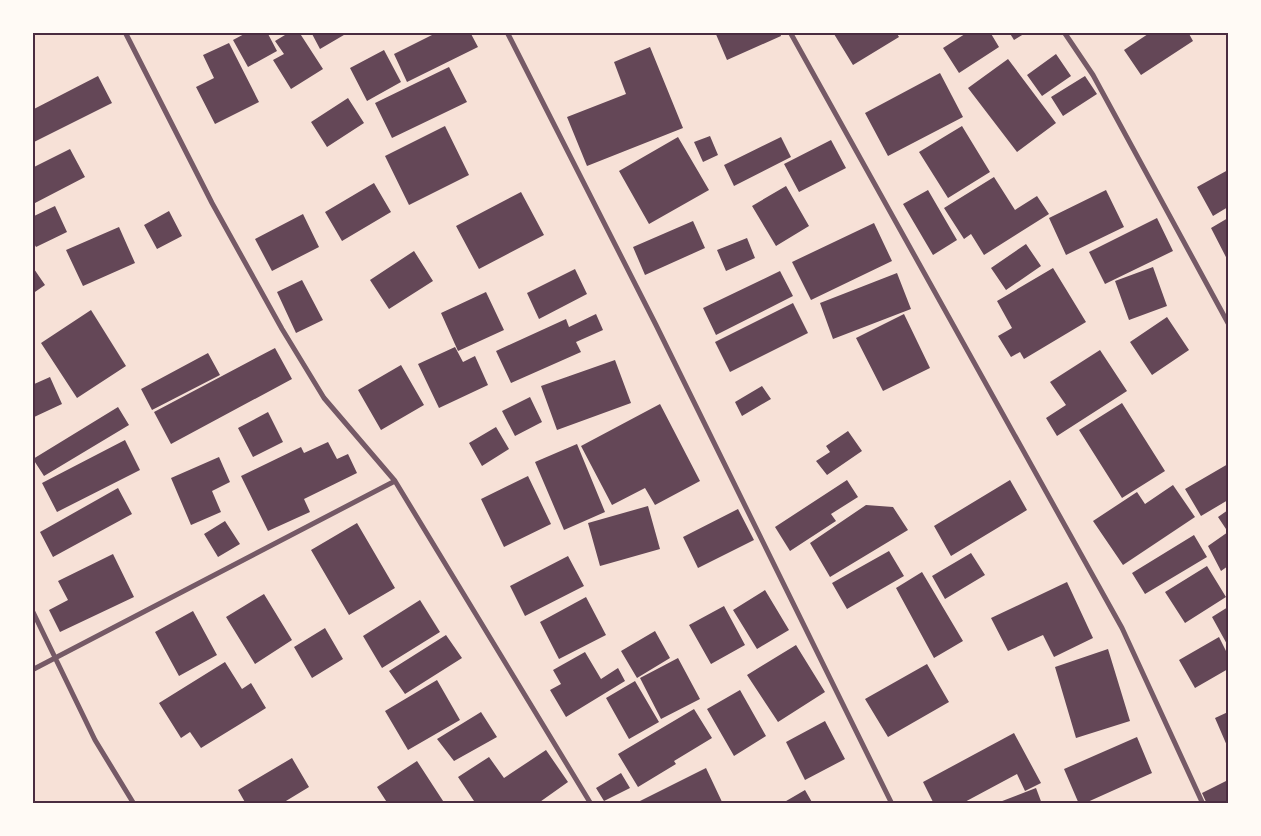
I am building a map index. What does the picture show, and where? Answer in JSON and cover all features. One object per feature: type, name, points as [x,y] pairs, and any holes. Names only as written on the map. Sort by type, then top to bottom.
[{"type":"street","points":[[125,32],[212,203],[282,330],[324,398],[395,481],[591,804]]},
{"type":"street","points":[[507,32],[656,325],[892,804]]},
{"type":"street","points":[[790,32],[1122,628],[1203,804]]},
{"type":"street","points":[[1064,32],[1093,75],[1228,322]]},
{"type":"street","points":[[32,670],[395,481]]},
{"type":"street","points":[[32,610],[95,740],[134,804]]},
{"type":"building","points":[[248,32],[267,32],[277,51],[248,67],[233,40]]},
{"type":"building","points":[[290,32],[299,32],[323,69],[291,89],[273,60],[284,54],[275,41]]},
{"type":"building","points":[[311,32],[349,32],[320,49]]},
{"type":"building","points":[[438,32],[470,32],[478,47],[407,82],[394,54]]},
{"type":"building","points":[[715,32],[780,32],[781,36],[727,60]]},
{"type":"building","points":[[836,32],[896,32],[899,37],[853,65],[834,34]]},
{"type":"building","points":[[968,32],[990,32],[999,47],[959,73],[943,48]]},
{"type":"building","points":[[1009,32],[1027,32],[1014,40]]},
{"type":"building","points":[[1151,32],[1188,32],[1193,41],[1141,75],[1124,50]]},
{"type":"building","points":[[229,43],[259,102],[215,124],[196,87],[214,78],[203,55]]},
{"type":"building","points":[[650,47],[683,128],[587,166],[567,117],[626,94],[614,62]]},
{"type":"building","points":[[384,50],[401,82],[367,101],[350,68]]},
{"type":"building","points":[[1056,54],[1071,76],[1042,96],[1027,75]]},
{"type":"building","points":[[1008,59],[1056,123],[1017,152],[968,88]]},
{"type":"building","points":[[449,67],[467,102],[392,138],[375,103]]},
{"type":"building","points":[[940,73],[963,117],[888,156],[865,113]]},
{"type":"building","points":[[98,76],[112,103],[32,143],[32,110]]},
{"type":"building","points":[[1085,76],[1097,94],[1063,116],[1051,97]]},
{"type":"building","points":[[348,98],[364,123],[327,147],[311,122]]},
{"type":"building","points":[[445,126],[469,175],[409,205],[385,156]]},
{"type":"building","points":[[962,126],[990,172],[948,198],[919,152]]},
{"type":"building","points":[[710,136],[718,155],[703,162],[694,142]]},
{"type":"building","points":[[678,137],[709,190],[649,224],[619,171]]},
{"type":"building","points":[[781,137],[791,157],[734,186],[724,165]]},
{"type":"building","points":[[831,140],[846,168],[799,192],[784,164]]},
{"type":"building","points":[[70,149],[85,177],[35,203],[32,199],[32,168]]},
{"type":"building","points":[[1228,170],[1228,207],[1213,216],[1197,187]]},
{"type":"building","points":[[994,177],[1015,210],[1037,196],[1049,214],[984,255],[971,234],[964,239],[944,208]]},
{"type":"building","points":[[374,183],[391,212],[342,241],[325,212]]},
{"type":"building","points":[[786,186],[809,226],[776,246],[752,206]]},
{"type":"building","points":[[928,190],[957,240],[933,255],[903,204]]},
{"type":"building","points":[[1106,190],[1124,227],[1066,255],[1049,218]]},
{"type":"building","points":[[521,192],[544,235],[479,269],[456,226]]},
{"type":"building","points":[[55,206],[67,232],[36,247],[32,240],[32,217]]},
{"type":"building","points":[[169,211],[182,236],[157,249],[144,225]]},
{"type":"building","points":[[303,214],[319,247],[272,271],[255,239]]},
{"type":"building","points":[[1157,218],[1173,251],[1105,284],[1089,252]]},
{"type":"building","points":[[1228,218],[1228,261],[1211,228]]},
{"type":"building","points":[[693,221],[705,248],[645,275],[633,247]]},
{"type":"building","points":[[874,223],[892,261],[811,300],[792,262]]},
{"type":"building","points":[[119,227],[135,263],[83,286],[66,250]]},
{"type":"building","points":[[747,238],[755,258],[726,271],[717,250]]},
{"type":"building","points":[[1026,244],[1041,266],[1006,290],[991,268]]},
{"type":"building","points":[[414,251],[433,281],[389,309],[370,280]]},
{"type":"building","points":[[32,266],[45,285],[32,294]]},
{"type":"building","points":[[1153,267],[1167,306],[1129,320],[1115,281]]},
{"type":"building","points":[[1053,268],[1086,322],[1024,359],[1020,352],[1011,357],[998,336],[1012,328],[997,301]]},
{"type":"building","points":[[575,269],[587,294],[539,319],[527,293]]},
{"type":"building","points":[[780,271],[793,296],[716,335],[703,308]]},
{"type":"building","points":[[897,273],[911,309],[833,339],[820,303]]},
{"type":"building","points":[[302,280],[323,320],[296,333],[277,292]]},
{"type":"building","points":[[486,292],[504,330],[458,351],[441,313]]},
{"type":"building","points":[[793,303],[808,333],[730,372],[715,342]]},
{"type":"building","points":[[91,310],[126,366],[77,398],[41,343]]},
{"type":"building","points":[[596,314],[603,330],[576,342],[581,352],[511,383],[496,351],[566,319],[569,327]]},
{"type":"building","points":[[904,314],[930,368],[883,391],[856,338]]},
{"type":"building","points":[[1167,317],[1189,350],[1152,375],[1130,342]]},
{"type":"building","points":[[455,347],[463,362],[475,356],[488,385],[439,408],[418,364]]},
{"type":"building","points":[[275,348],[292,379],[171,444],[154,412]]},
{"type":"building","points":[[1100,350],[1127,391],[1057,436],[1046,418],[1066,405],[1050,382]]},
{"type":"building","points":[[208,353],[220,375],[152,410],[141,389]]},
{"type":"building","points":[[615,360],[631,403],[557,430],[541,386]]},
{"type":"building","points":[[401,365],[424,405],[381,430],[358,390]]},
{"type":"building","points":[[50,377],[62,404],[32,418],[32,385]]},
{"type":"building","points":[[762,386],[771,399],[742,416],[735,402]]},
{"type":"building","points":[[530,397],[542,422],[515,436],[502,411]]},
{"type":"building","points":[[1122,403],[1165,471],[1122,498],[1079,430]]},
{"type":"building","points":[[660,404],[700,481],[655,505],[645,488],[612,505],[581,446]]},
{"type":"building","points":[[118,407],[129,425],[44,476],[33,459]]},
{"type":"building","points":[[268,412],[283,442],[253,457],[238,428]]},
{"type":"building","points":[[496,427],[509,449],[482,466],[469,443]]},
{"type":"building","points":[[848,431],[862,451],[827,475],[816,461],[830,452],[826,446]]},
{"type":"building","points":[[125,440],[140,470],[57,512],[42,483]]},
{"type":"building","points":[[328,442],[337,459],[348,454],[357,473],[304,499],[310,512],[268,531],[241,476],[301,447],[304,453]]},
{"type":"building","points":[[577,444],[605,512],[564,530],[535,462]]},
{"type":"building","points":[[219,457],[230,482],[212,491],[221,512],[191,525],[171,478]]},
{"type":"building","points":[[1228,464],[1228,500],[1201,516],[1185,489]]},
{"type":"building","points":[[528,476],[551,524],[504,547],[481,499]]},
{"type":"building","points":[[847,480],[858,497],[831,514],[836,521],[790,551],[775,527]]},
{"type":"building","points":[[1010,480],[1027,510],[951,556],[934,526]]},
{"type":"building","points":[[1173,485],[1195,517],[1123,565],[1093,521],[1137,492],[1145,504]]},
{"type":"building","points":[[118,488],[132,514],[53,557],[40,532]]},
{"type":"building","points":[[866,505],[893,507],[908,530],[830,577],[810,543]]},
{"type":"building","points":[[648,506],[660,549],[600,566],[588,523]]},
{"type":"building","points":[[738,509],[754,540],[698,568],[683,537]]},
{"type":"building","points":[[1228,510],[1228,532],[1218,517]]},
{"type":"building","points":[[225,521],[240,544],[218,557],[204,534]]},
{"type":"building","points":[[357,523],[395,588],[349,615],[311,550]]},
{"type":"building","points":[[1228,532],[1228,566],[1221,571],[1208,546]]},
{"type":"building","points":[[1194,535],[1207,557],[1145,594],[1132,573]]},
{"type":"building","points":[[889,551],[904,576],[847,609],[832,583]]},
{"type":"building","points":[[971,553],[985,575],[945,599],[932,576]]},
{"type":"building","points":[[113,554],[134,597],[60,632],[49,610],[68,600],[58,581]]},
{"type":"building","points":[[568,556],[584,586],[525,616],[510,586]]},
{"type":"building","points":[[1207,566],[1226,597],[1185,623],[1165,592]]},
{"type":"building","points":[[922,572],[963,641],[934,658],[896,588]]},
{"type":"building","points":[[1067,582],[1093,638],[1054,657],[1043,635],[1008,651],[991,618]]},
{"type":"building","points":[[765,590],[789,630],[757,649],[733,610]]},
{"type":"building","points":[[264,594],[292,640],[255,664],[226,617]]},
{"type":"building","points":[[586,597],[606,635],[559,659],[540,622]]},
{"type":"building","points":[[420,600],[440,632],[382,668],[363,636]]},
{"type":"building","points":[[724,606],[745,645],[711,664],[689,625]]},
{"type":"building","points":[[1228,607],[1228,646],[1212,617]]},
{"type":"building","points":[[193,611],[217,655],[179,676],[155,632]]},
{"type":"building","points":[[325,628],[343,659],[312,678],[294,647]]},
{"type":"building","points":[[655,631],[670,658],[637,678],[621,651]]},
{"type":"building","points":[[446,635],[462,658],[405,694],[389,671]]},
{"type":"building","points":[[1219,637],[1228,655],[1228,669],[1195,688],[1179,660]]},
{"type":"building","points":[[796,645],[825,692],[778,722],[747,675]]},
{"type":"building","points":[[1108,649],[1130,721],[1076,738],[1055,667]]},
{"type":"building","points":[[585,652],[601,679],[618,668],[625,681],[566,717],[550,690],[561,684],[553,670]]},
{"type":"building","points":[[678,658],[700,699],[661,719],[640,678]]},
{"type":"building","points":[[225,662],[242,689],[251,683],[266,708],[201,748],[190,732],[181,738],[159,703]]},
{"type":"building","points":[[927,664],[949,702],[888,737],[865,699]]},
{"type":"building","points":[[437,680],[460,720],[408,750],[385,711]]},
{"type":"building","points":[[635,681],[659,722],[629,739],[606,698]]},
{"type":"building","points":[[740,690],[766,736],[734,756],[707,709]]},
{"type":"building","points":[[694,709],[712,738],[674,761],[676,764],[638,787],[618,754]]},
{"type":"building","points":[[481,712],[497,737],[454,761],[437,739]]},
{"type":"building","points":[[1228,712],[1228,748],[1215,718]]},
{"type":"building","points":[[825,721],[845,759],[805,780],[786,742]]},
{"type":"building","points":[[1014,733],[1041,783],[1025,791],[1017,774],[961,804],[934,804],[923,782]]},
{"type":"building","points":[[1137,737],[1152,773],[1083,804],[1079,804],[1064,769]]},
{"type":"building","points":[[546,750],[568,782],[537,804],[476,804],[458,777],[489,757],[504,778]]},
{"type":"building","points":[[292,758],[309,787],[281,804],[246,804],[238,790]]},
{"type":"building","points":[[417,761],[445,804],[388,804],[377,787]]},
{"type":"building","points":[[706,768],[723,804],[634,804]]},
{"type":"building","points":[[621,773],[630,788],[604,801],[596,788]]},
{"type":"building","points":[[1228,780],[1228,804],[1207,804],[1202,793]]},
{"type":"building","points":[[1036,788],[1042,804],[997,804],[997,803]]},
{"type":"building","points":[[805,790],[813,804],[781,804]]}]
